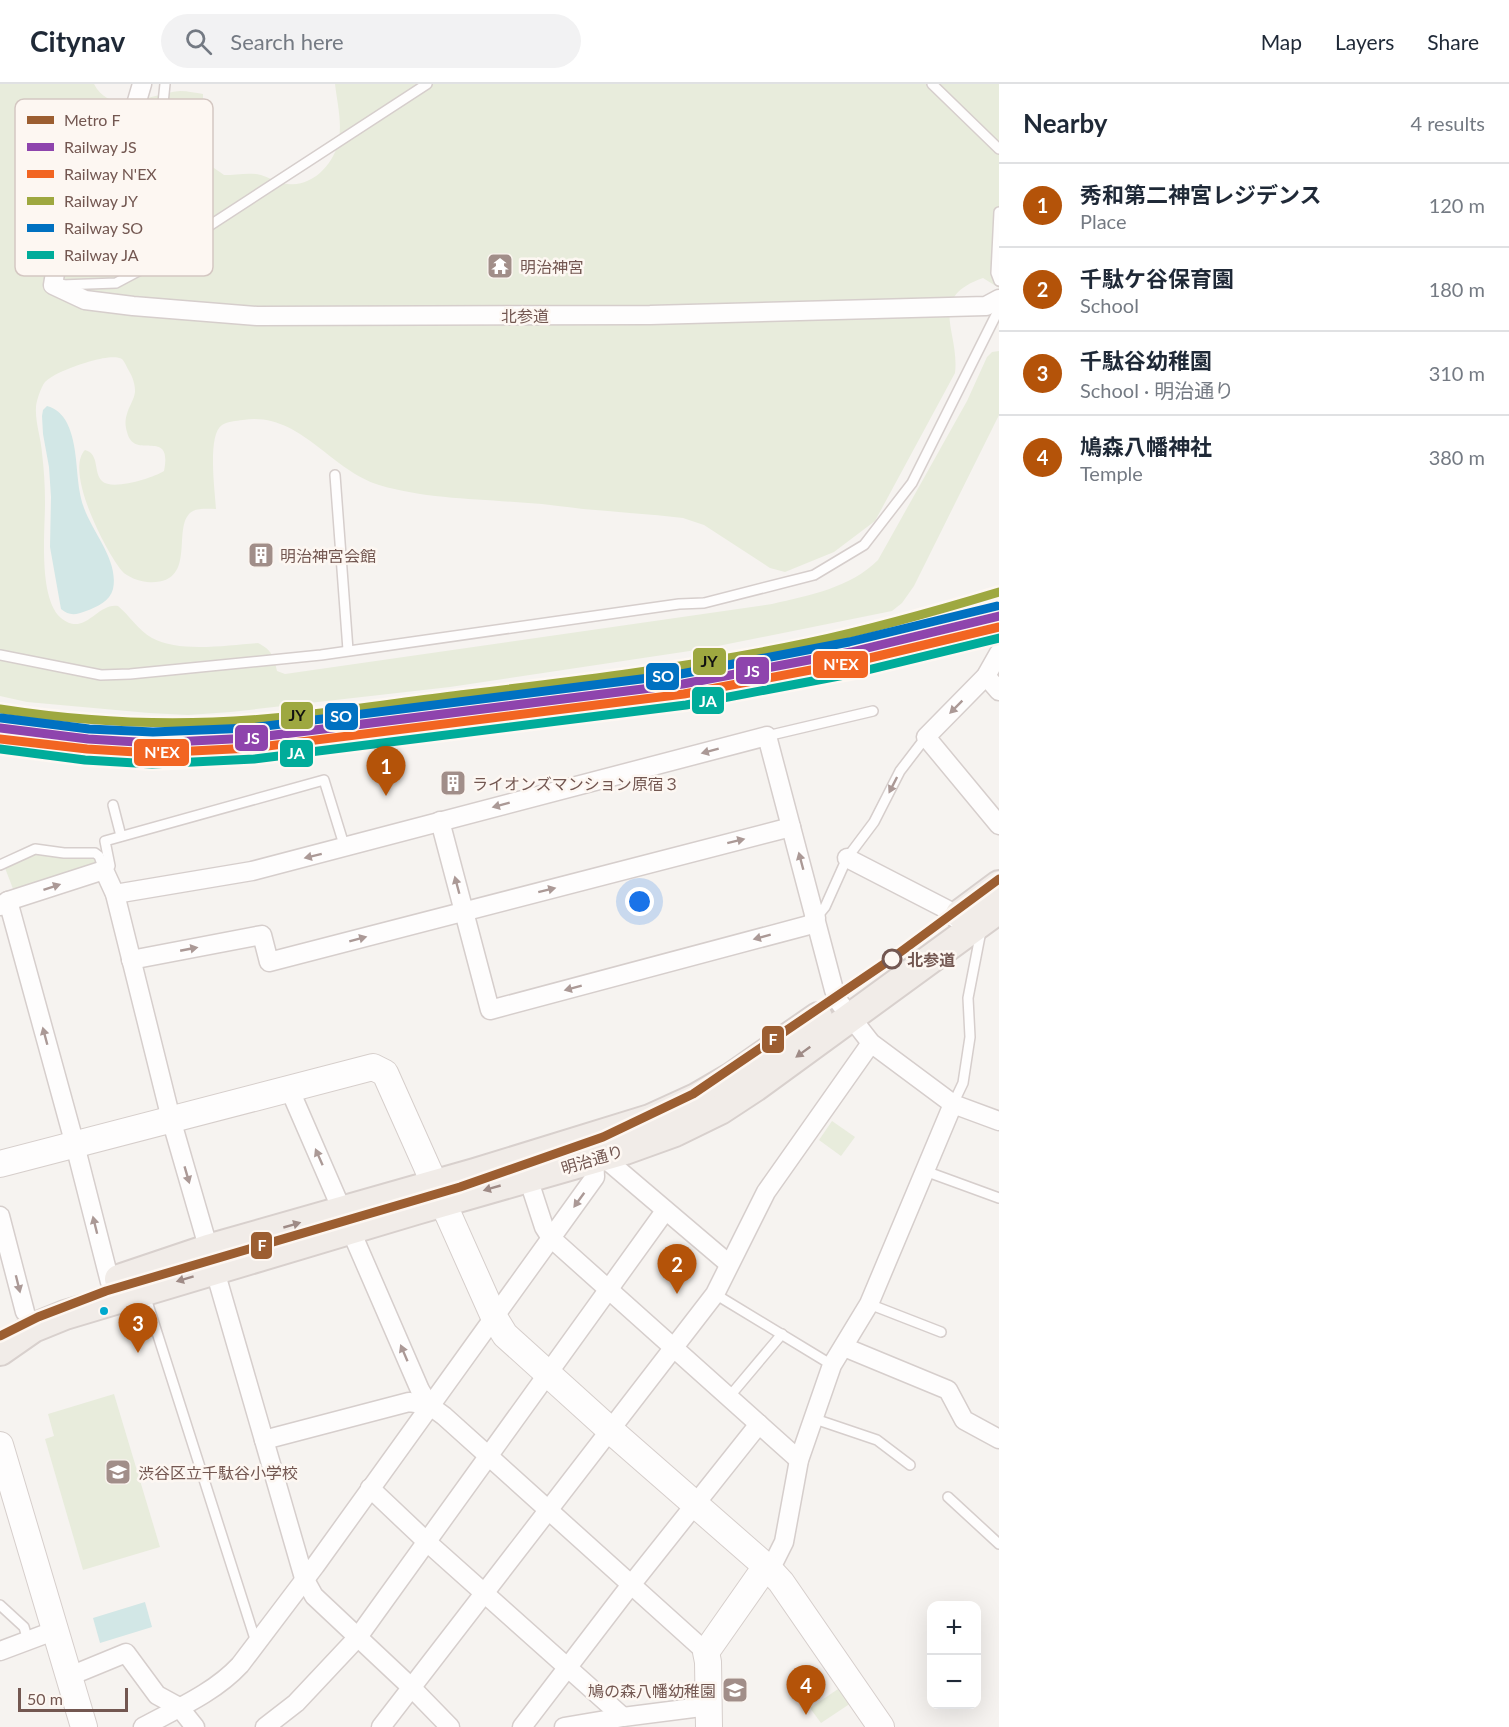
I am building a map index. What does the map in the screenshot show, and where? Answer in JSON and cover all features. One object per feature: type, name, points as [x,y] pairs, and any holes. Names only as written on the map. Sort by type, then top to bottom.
[{"type":"main road","name":"明治通り","points":[[438,1193],[528,1178],[675,1132],[720,1110],[755,1087],[955,918],[999,885]]},
{"type":"main road","name":"明治通り","points":[[0,1351],[33,1328],[141,1282],[211,1259],[438,1193],[673,1110],[845,1010],[991,915]]},
{"type":"main road","name":"明治通り","points":[[0,1328],[25,1312],[110,1282],[141,1282]]},
{"type":"street","points":[[137,99],[141,84]]},
{"type":"street","points":[[53,285],[55,276]]},
{"type":"street","name":"北参道","points":[[53,285],[85,300],[257,316],[732,313],[986,306],[999,299]]},
{"type":"street","points":[[999,653],[986,676],[926,737],[999,825]]},
{"type":"street","points":[[986,676],[999,691]]},
{"type":"street","points":[[115,894],[252,871],[767,736],[816,918],[845,1010],[871,1043],[953,1104],[999,1121]]},
{"type":"street","points":[[440,821],[490,1010],[809,924],[816,918]]},
{"type":"street","points":[[131,960],[262,935],[269,962],[791,827]]},
{"type":"street","points":[[847,858],[946,909],[955,918]]},
{"type":"street","points":[[110,1282],[75,1145],[4,904],[104,870],[115,894],[171,1119],[304,1578],[314,1596],[450,1727]]},
{"type":"street","points":[[381,1727],[714,1294],[766,1192],[871,1043]]},
{"type":"street","points":[[0,1164],[373,1067],[385,1073],[495,1317],[506,1335],[768,1568],[781,1582],[881,1727]]},
{"type":"street","points":[[289,1088],[420,1390],[429,1405],[706,1652],[709,1716],[623,1717],[564,1727]]},
{"type":"street","points":[[706,1652],[760,1575],[775,1560],[784,1542],[799,1460],[832,1365],[869,1305],[953,1104]]},
{"type":"street","points":[[598,1157],[729,1264]]},
{"type":"street","points":[[142,1727],[228,1678],[259,1641],[595,1177],[598,1157]]},
{"type":"street","points":[[528,1178],[544,1227],[551,1238],[799,1460]]},
{"type":"street","points":[[265,1727],[296,1703],[358,1637],[665,1211]]},
{"type":"street","points":[[0,1216],[25,1312]]},
{"type":"street","points":[[844,1347],[948,1390],[964,1420],[999,1439]]},
{"type":"street","points":[[264,1440],[409,1402],[429,1405]]},
{"type":"street","points":[[522,1727],[630,1586],[759,1424]]},
{"type":"street","points":[[0,1445],[84,1727]]},
{"type":"street","points":[[370,1488],[623,1717]]},
{"type":"street","points":[[0,1651],[56,1630]]},
{"type":"street","points":[[69,1676],[126,1653],[157,1695],[179,1707],[195,1727]]},
{"type":"lane","points":[[163,99],[165,84]]},
{"type":"lane","points":[[213,225],[427,84]]},
{"type":"lane","points":[[932,84],[999,149]]},
{"type":"lane","points":[[999,212],[996,273],[999,281]]},
{"type":"lane","points":[[53,285],[116,283],[129,276]]},
{"type":"lane","points":[[0,655],[101,675],[321,655],[679,604],[704,603],[814,575],[864,546],[912,483],[999,309]]},
{"type":"lane","points":[[334,476],[348,650]]},
{"type":"lane","points":[[767,736],[873,711]]},
{"type":"lane","points":[[816,918],[825,907],[847,858],[874,822],[900,771],[926,737]]},
{"type":"lane","points":[[0,865],[35,849],[64,853],[95,853],[99,856],[104,870],[110,866],[105,841],[324,780],[345,848]]},
{"type":"lane","points":[[113,805],[121,836]]},
{"type":"lane","points":[[953,1104],[963,1083],[970,1037],[968,998],[991,915]]},
{"type":"lane","points":[[925,1171],[999,1198]]},
{"type":"lane","points":[[141,1282],[254,1636],[259,1641]]},
{"type":"lane","points":[[714,1294],[832,1365]]},
{"type":"lane","points":[[869,1305],[941,1332]]},
{"type":"lane","points":[[729,1397],[782,1334]]},
{"type":"lane","points":[[812,1418],[877,1440],[910,1465]]},
{"type":"lane","points":[[948,1497],[999,1544]]},
{"type":"lane","points":[[0,1605],[24,1627],[28,1641]]},
{"type":"green space","name":"明治神宮","points":[[0,84],[94,84],[110,99],[15,99],[15,276],[213,276],[213,167],[224,175],[257,174],[288,184],[306,182],[314,177],[328,165],[337,148],[340,118],[335,84],[999,84],[999,288],[983,278],[966,286],[955,295],[950,306],[950,317],[955,373],[875,521],[834,552],[785,572],[770,568],[704,525],[683,518],[453,498],[397,490],[379,485],[361,478],[298,433],[281,424],[263,420],[243,420],[229,422],[217,431],[213,451],[216,509],[195,510],[186,518],[179,565],[174,574],[163,581],[140,581],[122,571],[107,547],[83,493],[80,475],[80,460],[85,450],[93,455],[99,477],[107,484],[133,482],[164,471],[163,450],[137,444],[131,440],[127,432],[126,418],[135,392],[132,376],[123,360],[118,357],[98,359],[62,371],[43,384],[36,405],[44,478],[44,563],[49,596],[61,618],[69,623],[77,624],[104,609],[118,606],[147,635],[163,643],[204,647],[258,643],[272,654],[277,671],[285,674],[772,604],[815,594],[842,584],[867,570],[878,560],[967,401],[987,357],[992,352],[999,351],[999,415],[914,586],[902,603],[892,611],[703,649],[450,687],[231,712],[188,715],[149,713],[27,702],[0,696]]},
{"type":"green space","name":"明治神宮","points":[[180,91],[203,94],[203,99],[142,99]]},
{"type":"green space","points":[[37,853],[93,858],[98,868],[15,894],[5,868]]},
{"type":"green space","points":[[832,1121],[855,1137],[841,1156],[819,1140]]},
{"type":"green space","points":[[114,1394],[160,1547],[83,1570],[45,1439],[54,1436],[48,1414]]},
{"type":"green space","points":[[841,1687],[851,1703],[821,1723],[810,1708]]},
{"type":"shaded area","points":[[47,406],[61,415],[71,433],[81,498],[88,518],[109,558],[114,579],[113,589],[106,600],[94,608],[76,614],[67,613],[61,609],[50,547],[51,497],[42,416]]},
{"type":"shaded area","points":[[145,1602],[152,1627],[100,1643],[93,1618]]},
{"type":"metro line","name":"F","points":[[0,1336],[38,1317],[106,1291],[460,1187],[603,1137],[693,1094],[887,962],[999,879]]},
{"type":"rail line","name":"JY","points":[[0,709],[80,719],[159,723],[213,722],[306,715],[591,679],[721,659],[856,632],[999,592]]},
{"type":"rail line","name":"SO","points":[[1,718],[89,729],[153,732],[250,728],[681,674],[849,642],[997,606]]},
{"type":"rail line","name":"JS","points":[[0,728],[88,739],[153,743],[251,738],[683,684],[851,652],[999,616]]},
{"type":"rail line","name":"N'EX","points":[[0,739],[87,749],[152,753],[252,748],[684,694],[853,662],[999,627]]},
{"type":"rail line","name":"JA","points":[[0,749],[85,760],[152,764],[254,759],[686,705],[855,673],[999,638]]},
{"type":"place","name":"明治神宮","points":[[500,266]]},
{"type":"place","name":"明治神宮会館","points":[[261,555]]},
{"type":"place","name":"ライオンズマンション原宿３","points":[[453,783]]},
{"type":"place","name":"秀和第二神宮レジデンス","points":[[386,796]]},
{"type":"place","name":"北参道","points":[[892,959]]},
{"type":"place","name":"千駄ケ谷保育園","points":[[677,1294]]},
{"type":"place","name":"千駄谷幼稚園","points":[[138,1353]]},
{"type":"place","name":"渋谷区立千駄谷小学校","points":[[118,1472]]},
{"type":"place","name":"鳩の森八幡幼稚園","points":[[735,1690]]},
{"type":"place","name":"鳩森八幡神社","points":[[806,1715]]}]
